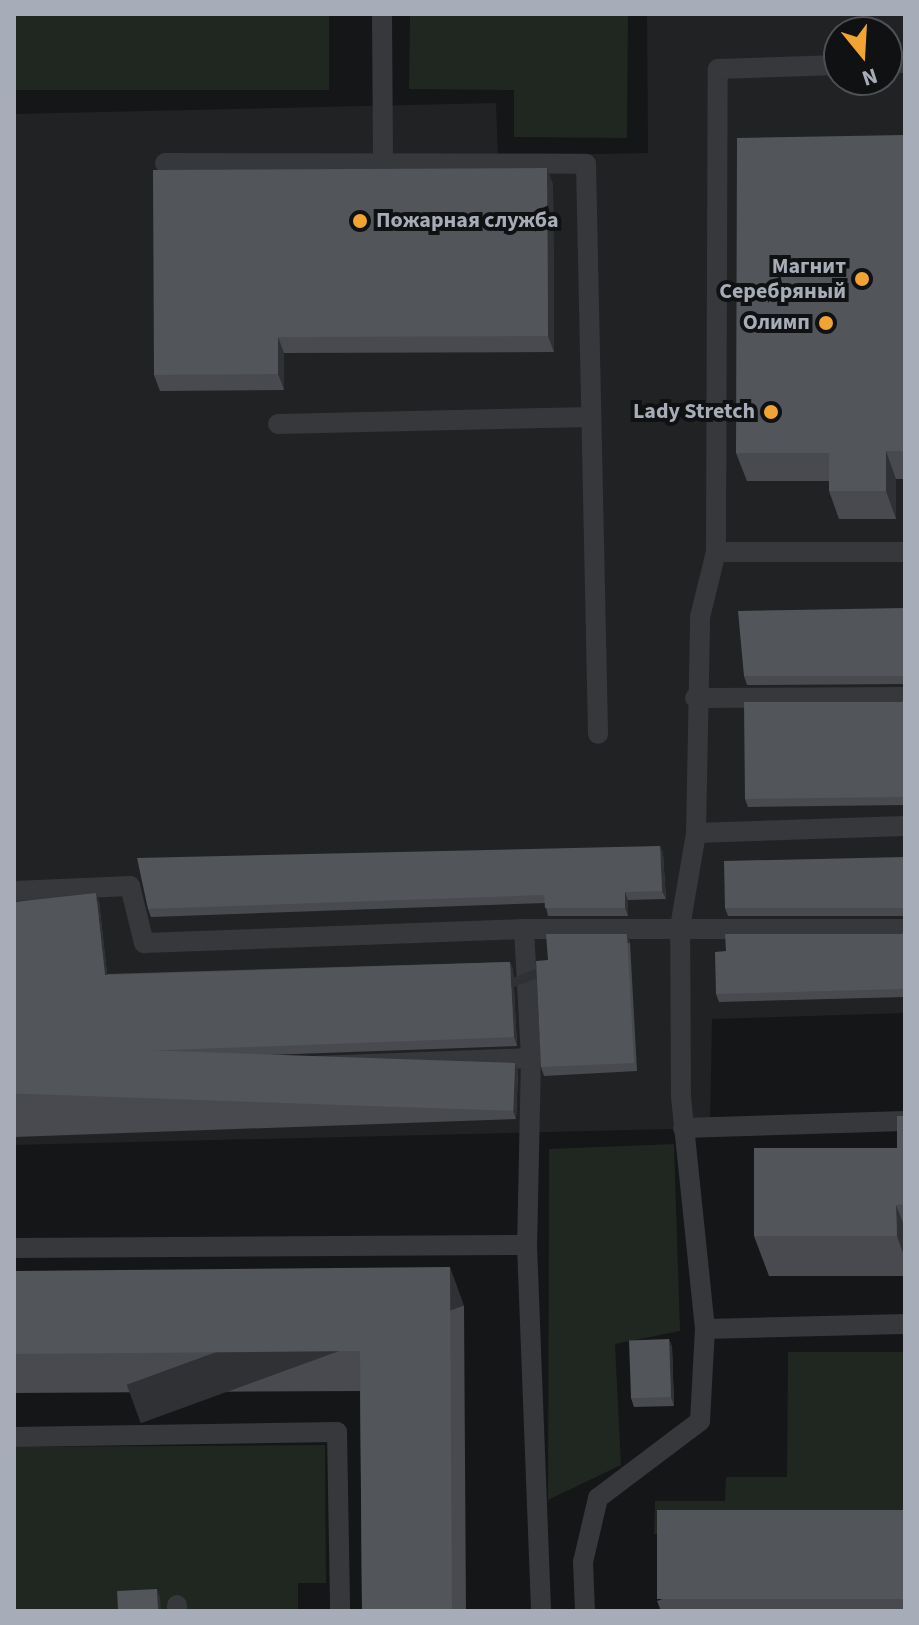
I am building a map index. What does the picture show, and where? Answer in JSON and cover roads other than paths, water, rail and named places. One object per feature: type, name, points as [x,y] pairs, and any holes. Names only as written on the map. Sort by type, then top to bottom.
[{"type":"lane","points":[[382,14],[383,164]]},
{"type":"lane","points":[[585,1611],[583,1562],[598,1498],[700,1421],[705,1329],[683,1128],[680,927],[696,833],[695,698],[700,617],[716,552],[718,69],[823,66]]},
{"type":"lane","points":[[165,163],[586,164],[598,734]]},
{"type":"lane","points":[[278,424],[591,417]]},
{"type":"lane","points":[[716,552],[905,552]]},
{"type":"lane","points":[[695,698],[905,697]]},
{"type":"lane","points":[[696,833],[905,826]]},
{"type":"lane","points":[[14,891],[130,886],[144,943],[524,929],[905,929]]},
{"type":"lane","points":[[524,929],[531,1058],[527,1245],[541,1611]]},
{"type":"lane","points":[[14,1077],[531,1058]]},
{"type":"lane","points":[[683,1128],[905,1121]]},
{"type":"lane","points":[[14,1248],[527,1245]]},
{"type":"lane","points":[[705,1329],[905,1324]]},
{"type":"lane","points":[[14,1437],[337,1432],[340,1611]]},
{"type":"place","name":"Пожарная служба","points":[[360,221]]},
{"type":"place","name":"Магнит Серебряный","points":[[862,279]]},
{"type":"place","name":"Олимп","points":[[826,323]]},
{"type":"place","name":"Lady Stretch","points":[[771,412]]}]
